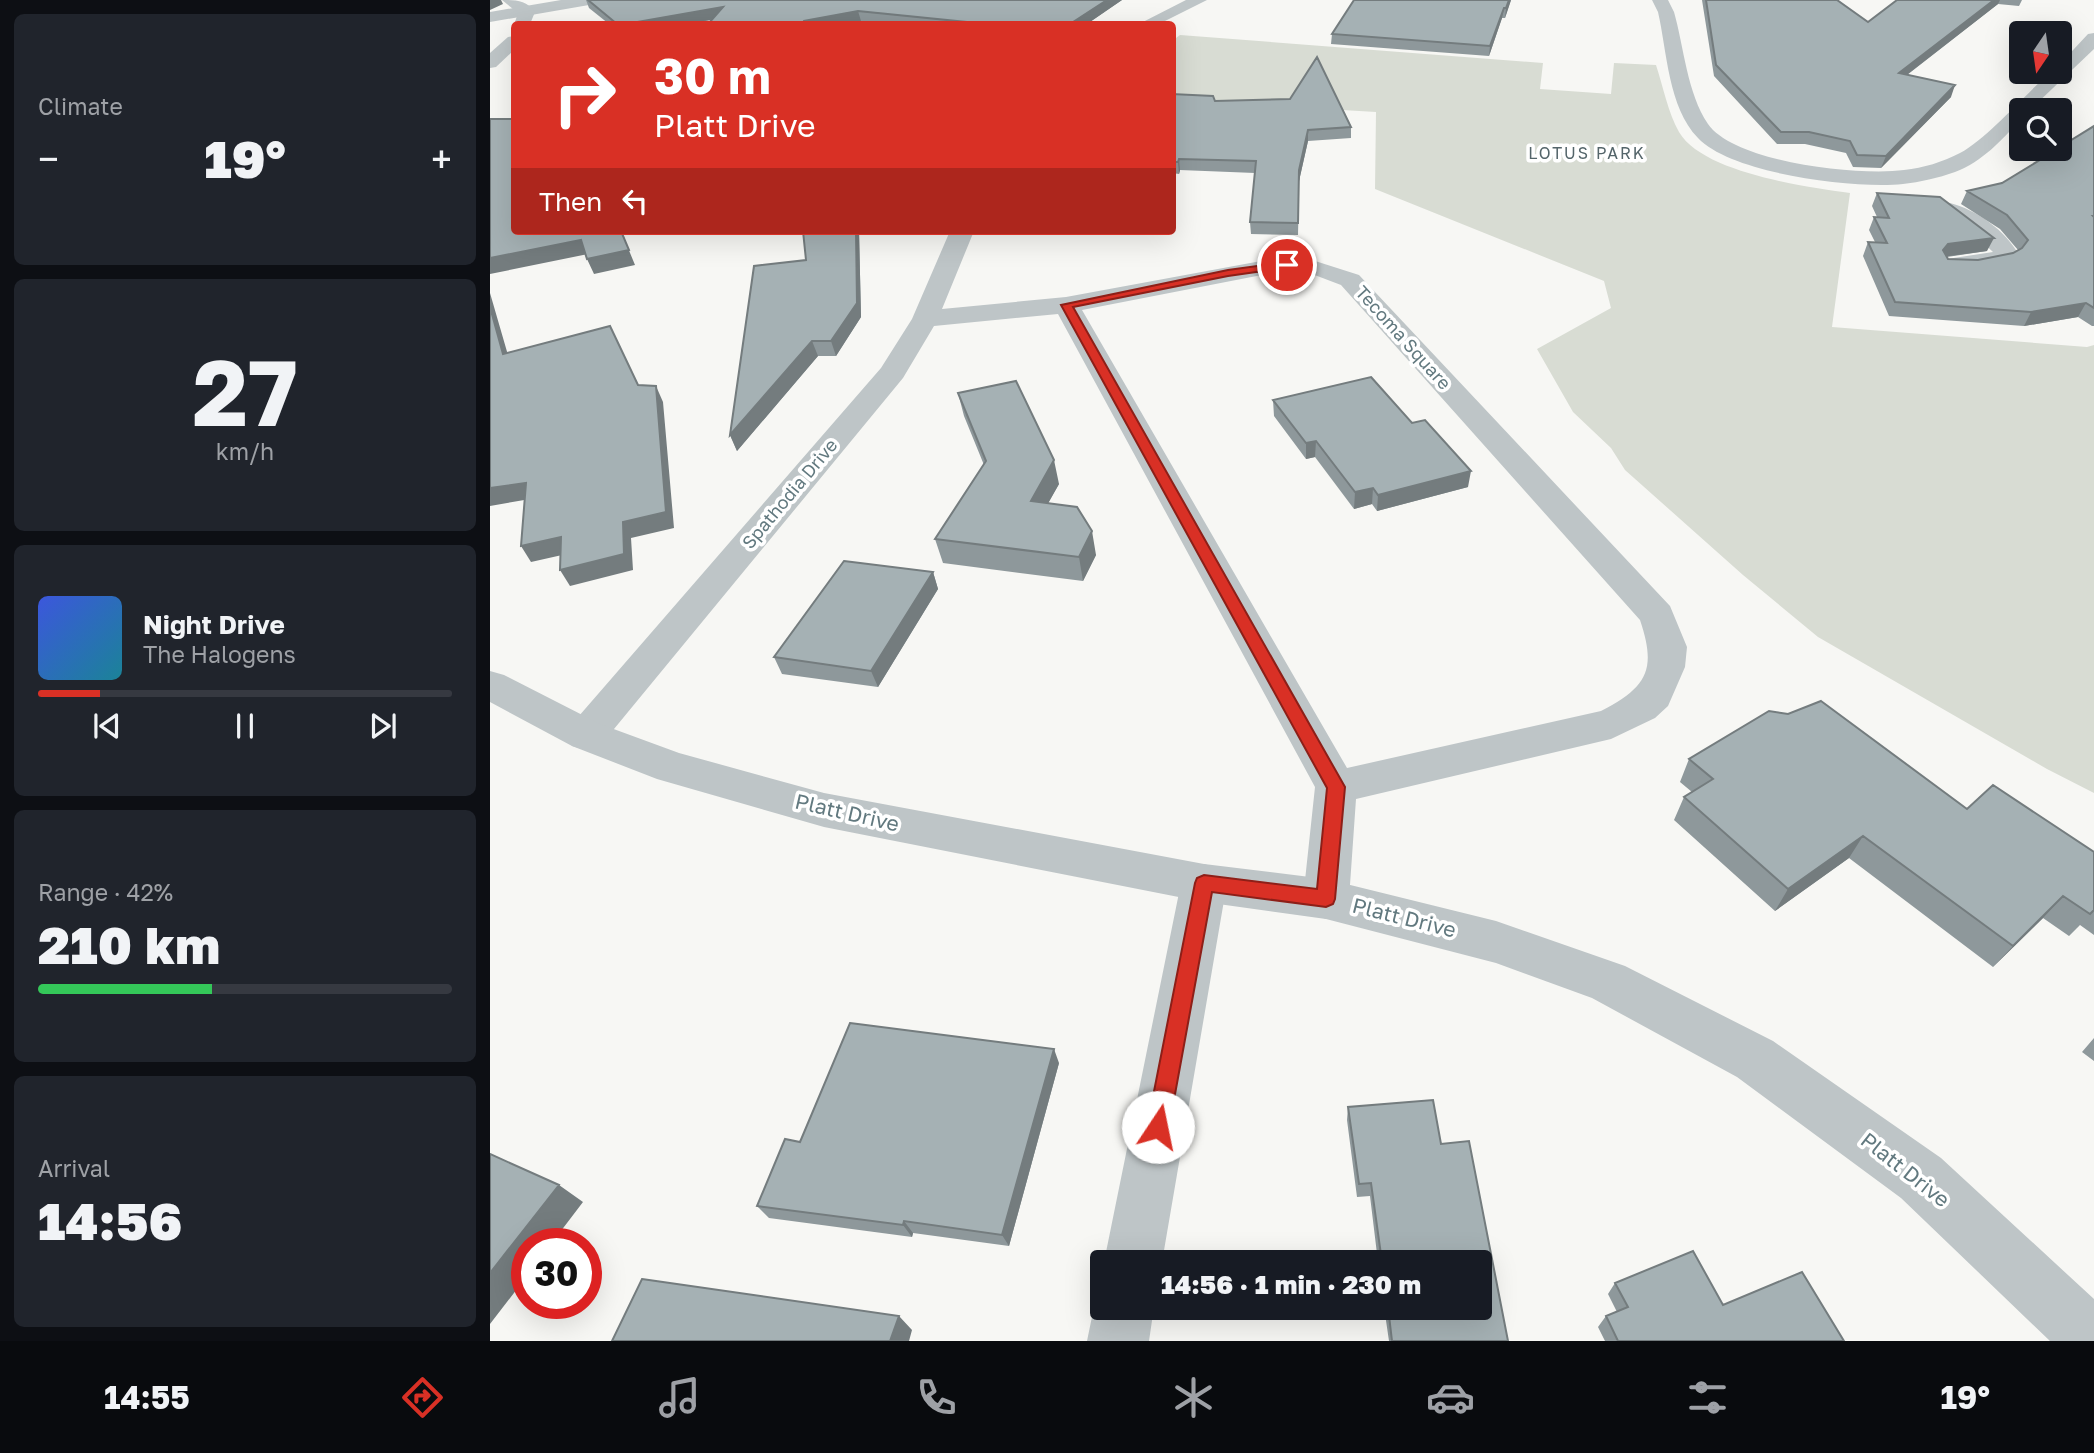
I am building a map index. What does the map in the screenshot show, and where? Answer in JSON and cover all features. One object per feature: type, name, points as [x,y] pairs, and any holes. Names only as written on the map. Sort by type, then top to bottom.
[{"type":"street","points":[[510,0],[524,18]]},
{"type":"street","points":[[490,17],[524,18],[589,0]]},
{"type":"street","points":[[1154,21],[1199,0]]},
{"type":"street","points":[[1660,0],[1666,12],[1689,102],[1705,133],[1725,148],[1745,156],[1845,177],[1899,177],[1948,165],[1970,155],[2094,38]]},
{"type":"street","points":[[490,63],[511,44]]},
{"type":"street","points":[[1899,177],[1988,234],[2004,248],[2007,255],[2001,259],[1951,265]]},
{"type":"street","name":"Spathodia Drive","points":[[586,735],[886,380],[925,319],[960,235]]},
{"type":"street","name":"Tecoma Square","points":[[925,319],[1066,305],[1272,266],[1303,264],[1324,268],[1350,280],[1657,615],[1668,647],[1666,667],[1654,696],[1641,708],[1611,724],[1336,787]]},
{"type":"street","points":[[1066,305],[1336,787],[1326,899]]},
{"type":"street","name":"Platt Drive","points":[[490,685],[586,735],[672,766],[824,810],[1204,883],[1326,899],[1496,942],[1608,982],[1755,1059],[1920,1178],[2094,1341]]},
{"type":"street","points":[[1135,1250],[1204,883]]},
{"type":"street","points":[[1118,1341],[1122,1320]]},
{"type":"shaded area","points":[[1180,35],[1543,63],[1540,89],[1611,94],[1614,63],[1656,65],[1675,125],[1691,146],[1732,168],[1757,176],[1850,193],[1832,327],[2087,347],[2094,345],[2094,793],[2047,769],[1818,637],[1743,575],[1625,470],[1611,448],[1573,412],[1537,349],[1611,308],[1604,281],[1375,189],[1376,112],[1176,100],[1176,38]]},
{"type":"building","points":[[588,0],[1107,0],[1075,21],[956,21],[858,11],[804,21],[711,21],[723,7],[643,21],[613,21]]},
{"type":"building","points":[[1354,0],[1509,0],[1490,46],[1332,34]]},
{"type":"building","points":[[1706,0],[1837,0],[1868,22],[1897,0],[1994,0],[1899,73],[1955,85],[1886,156],[1857,155],[1850,141],[1809,132],[1781,132],[1716,65]]},
{"type":"building","points":[[1317,57],[1351,127],[1308,130],[1299,170],[1298,223],[1250,222],[1256,161],[1179,159],[1176,162],[1176,94],[1213,96],[1215,101],[1290,99]]},
{"type":"building","points":[[490,119],[511,119],[511,235],[623,235],[629,250],[587,259],[581,240],[490,258]]},
{"type":"building","points":[[2094,126],[2094,308],[2086,303],[2031,312],[1895,302],[1868,242],[1887,243],[1874,217],[1889,218],[1877,193],[1940,197],[1994,238],[1948,244],[1943,250],[1948,259],[1978,260],[2013,253],[2022,248],[2028,240],[2007,215],[1967,191],[2002,183],[2038,161],[2072,161],[2072,140]]},
{"type":"building","points":[[803,235],[856,235],[857,303],[831,341],[812,341],[730,435],[754,266],[806,260]]},
{"type":"building","points":[[490,307],[503,354],[610,326],[638,385],[656,386],[666,512],[623,522],[624,554],[560,570],[561,537],[521,546],[526,483],[490,488]]},
{"type":"building","points":[[1371,377],[1412,423],[1425,420],[1471,471],[1378,495],[1373,488],[1355,492],[1316,441],[1306,443],[1273,400]]},
{"type":"building","points":[[1016,381],[1054,460],[1031,501],[1077,507],[1092,531],[1079,557],[935,539],[986,461],[958,393]]},
{"type":"building","points":[[844,561],[933,572],[871,671],[774,657]]},
{"type":"building","points":[[1821,701],[1967,809],[1993,785],[2094,852],[2094,910],[2090,914],[2063,896],[2013,946],[1863,836],[1788,889],[1684,797],[1713,779],[1689,759],[1769,711],[1788,714]]},
{"type":"building","points":[[850,1023],[1054,1049],[1002,1235],[904,1221],[903,1225],[757,1206],[785,1139],[800,1142]]},
{"type":"building","points":[[1433,1100],[1441,1144],[1469,1141],[1490,1250],[1380,1250],[1371,1183],[1359,1184],[1348,1107]]},
{"type":"building","points":[[490,1154],[559,1185],[525,1228],[511,1228],[511,1246],[490,1273]]},
{"type":"building","points":[[1693,1251],[1723,1305],[1802,1272],[1844,1341],[1618,1341],[1606,1316],[1628,1307],[1615,1283]]},
{"type":"building","points":[[1492,1259],[1508,1341],[1392,1341],[1390,1320],[1492,1320]]},
{"type":"building","points":[[642,1279],[899,1316],[890,1341],[612,1341]]},
{"type":"district","name":"LOTUS PARK","points":[[1587,153]]},
{"type":"route","points":[[1158,1127],[1204,883],[1326,899],[1336,787],[1066,305],[1228,273],[1287,265]]}]
